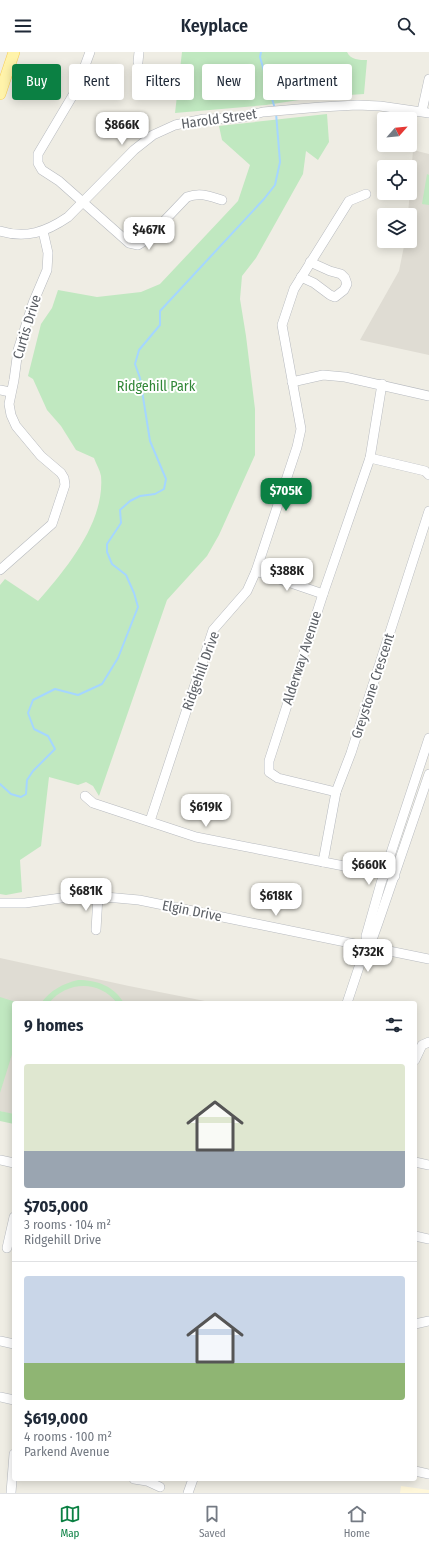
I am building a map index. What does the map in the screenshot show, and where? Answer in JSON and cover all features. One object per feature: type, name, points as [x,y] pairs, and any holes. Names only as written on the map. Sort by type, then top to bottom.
[{"type":"main road","points":[[0,94],[14,52]]},
{"type":"street","points":[[90,52],[76,90],[38,154],[38,163],[42,170],[59,181],[82,203],[129,243],[138,245],[146,240],[187,197],[195,194],[203,194],[222,200]]},
{"type":"street","points":[[138,62],[139,52]]},
{"type":"street","points":[[426,112],[429,79]]},
{"type":"street","name":"Harold Street","points":[[0,231],[24,235],[43,231],[68,217],[134,150],[153,135],[175,125],[204,119],[238,118],[263,112],[357,105],[426,112]]},
{"type":"street","name":"Ridgehill Drive","points":[[150,821],[213,630],[247,591],[256,571],[297,447],[301,429],[282,325],[294,289],[349,201],[366,194]]},
{"type":"street","name":"Curtis Drive","points":[[0,570],[52,524],[65,485],[64,478],[61,473],[41,456],[16,426],[11,415],[9,404],[18,350],[32,303],[47,270],[48,253],[43,231]]},
{"type":"street","points":[[301,277],[314,283],[335,297],[344,290],[347,284],[345,278],[341,274],[310,262]]},
{"type":"street","points":[[292,382],[323,375],[345,377],[382,384],[429,396]]},
{"type":"street","name":"Alderway Avenue","points":[[336,792],[278,778],[269,772],[269,761],[323,594],[370,458],[382,384]]},
{"type":"street","points":[[0,390],[10,392]]},
{"type":"street","points":[[370,458],[425,471],[429,475]]},
{"type":"street","name":"Greystone Crescent","points":[[323,862],[336,792],[353,746],[429,511]]},
{"type":"street","points":[[256,571],[323,594]]},
{"type":"street","points":[[348,1001],[366,946],[366,936],[384,874],[429,738]]},
{"type":"street","points":[[366,946],[373,937],[426,790],[429,774]]},
{"type":"street","points":[[413,786],[426,790]]},
{"type":"street","points":[[85,796],[94,803],[196,837],[395,876]]},
{"type":"street","name":"Elgin Drive","points":[[0,904],[25,903],[83,895],[139,900],[429,959]]},
{"type":"street","points":[[96,930],[98,896]]},
{"type":"street","points":[[417,1056],[422,1045],[429,1042]]},
{"type":"street","points":[[0,1160],[12,1163]]},
{"type":"street","points":[[417,1162],[429,1165]]},
{"type":"street","points":[[7,1249],[12,1226]]},
{"type":"street","points":[[417,1236],[429,1239]]},
{"type":"street","points":[[417,1324],[429,1321]]},
{"type":"street","points":[[0,1341],[12,1344]]},
{"type":"street","points":[[0,1397],[12,1400]]},
{"type":"street","points":[[417,1471],[429,1474]]},
{"type":"street","points":[[11,1493],[12,1481]]},
{"type":"street","points":[[147,1481],[160,1487]]},
{"type":"street","points":[[188,1493],[192,1481]]},
{"type":"shaded area","points":[[417,151],[429,154],[429,355],[360,340],[399,271],[404,248],[417,248],[417,208],[409,208],[409,200],[417,200],[417,160],[412,160],[413,152]]},
{"type":"shaded area","points":[[0,958],[205,1001],[12,1001],[12,1114],[0,1111]]},
{"type":"shaded area","points":[[401,1486],[429,1490],[429,1493],[400,1493]]},
{"type":"green space","points":[[182,52],[347,52],[351,57],[358,60],[367,60],[364,94],[352,95],[352,64],[263,64],[263,100],[299,100],[266,105],[175,113],[176,100],[194,100],[194,64],[181,64]]},
{"type":"green space","name":"Ridgehill Park","points":[[327,114],[329,142],[318,160],[306,151],[303,174],[256,258],[242,276],[240,299],[255,409],[255,455],[219,535],[207,556],[167,600],[99,796],[93,786],[86,782],[78,785],[49,777],[41,846],[20,860],[22,892],[6,895],[0,894],[0,585],[5,579],[38,601],[61,574],[82,543],[97,510],[101,493],[101,476],[94,458],[76,450],[61,426],[47,410],[33,379],[28,376],[41,324],[52,308],[58,290],[97,297],[141,292],[160,284],[238,201],[250,165],[222,140],[219,126]]},
{"type":"green space","points":[[427,174],[429,175],[429,205],[422,204]]},
{"type":"green space","points":[[78,980],[92,981],[110,988],[123,1001],[115,1001],[110,995],[101,990],[83,986],[65,990],[51,1001],[43,1001],[57,988]]},
{"type":"green space","points":[[0,997],[13,1001],[12,1054],[0,1093]]},
{"type":"green space","points":[[0,1111],[12,1114],[12,1124],[0,1121]]},
{"type":"waterway","points":[[261,52],[260,57],[275,109]]},
{"type":"waterway","points":[[0,784],[11,794],[21,797],[26,794],[27,780],[33,771],[55,749],[48,736],[34,729],[28,713],[33,700],[55,689],[78,695],[102,684],[118,658],[138,607],[126,575],[112,564],[107,552],[107,544],[121,523],[120,510],[130,501],[140,496],[155,494],[164,489],[166,479],[150,441],[140,378],[135,364],[139,350],[160,325],[160,311],[264,199],[275,185],[280,162],[276,113]]}]
